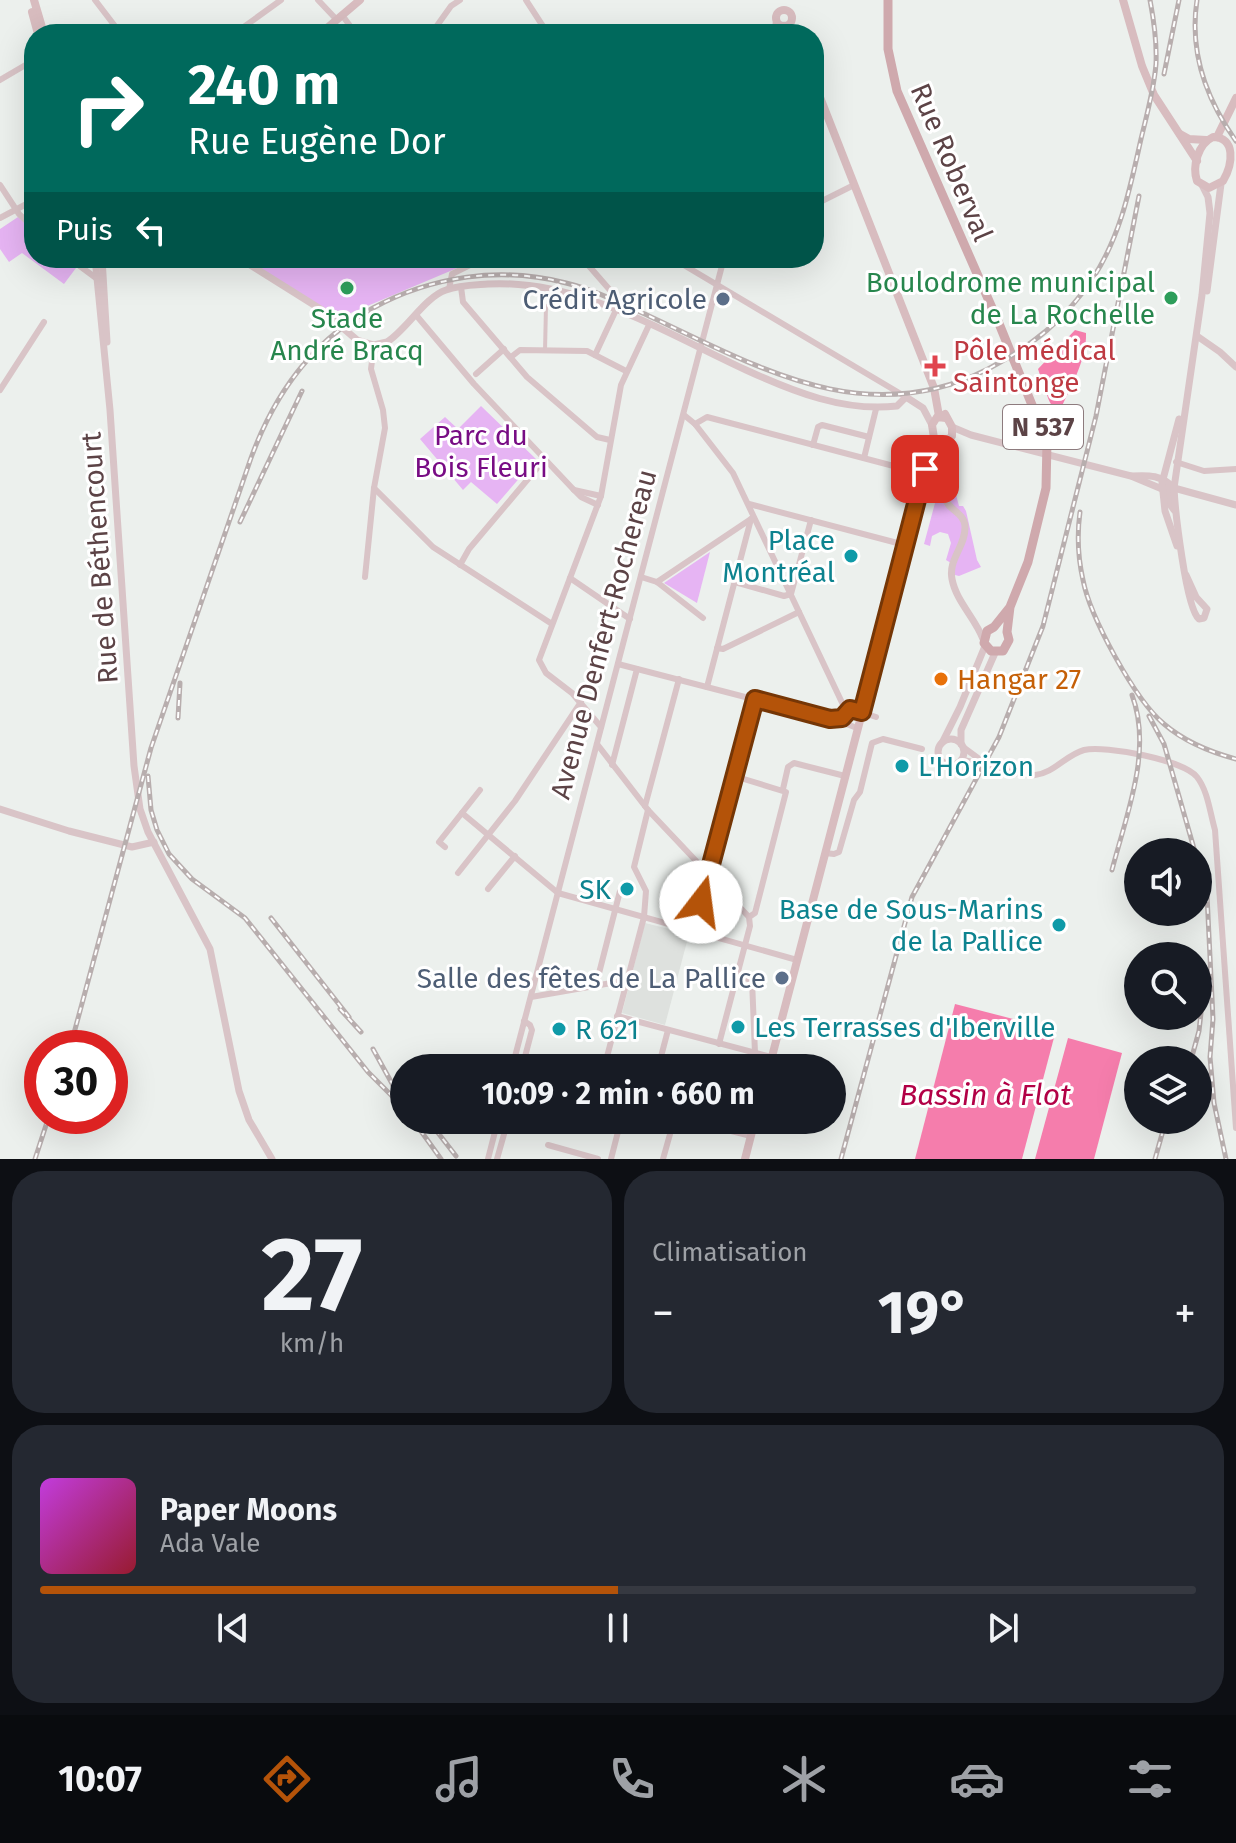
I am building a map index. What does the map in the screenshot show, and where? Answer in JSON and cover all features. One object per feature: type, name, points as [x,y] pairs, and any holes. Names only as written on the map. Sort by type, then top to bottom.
[{"type":"main road","points":[[32,0],[36,24]]},
{"type":"main road","points":[[32,0],[40,24]]},
{"type":"main road","points":[[331,24],[360,0]]},
{"type":"main road","points":[[782,0],[792,24]]},
{"type":"main road","points":[[780,22],[782,0]]},
{"type":"main road","name":"Rue Roberval","points":[[888,0],[887,35],[897,91],[1047,442],[1049,473],[1025,573],[1010,607],[992,628]]},
{"type":"main road","points":[[1123,0],[1148,81],[1197,161]]},
{"type":"main road","points":[[780,22],[782,10],[791,15]]},
{"type":"main road","points":[[789,24],[791,15]]},
{"type":"main road","points":[[780,22],[786,24]]},
{"type":"main road","points":[[1206,140],[1197,161],[1195,176],[1209,188],[1221,184],[1234,153],[1229,131],[1236,101]]},
{"type":"main road","points":[[1217,137],[1236,101]]},
{"type":"main road","points":[[824,108],[931,404],[939,419],[952,427],[947,441],[927,462]]},
{"type":"main road","points":[[1174,128],[1189,139],[1217,137],[1229,141]]},
{"type":"main road","points":[[772,1054],[939,419]]},
{"type":"main road","points":[[934,438],[947,441]]},
{"type":"main road","name":"Rue Roberval","points":[[1007,632],[1010,607]]},
{"type":"main road","points":[[1000,627],[1007,632],[1008,645],[1003,651],[995,653],[984,642],[992,628],[1000,627]]},
{"type":"main road","points":[[745,1159],[751,1136]]},
{"type":"street","points":[[95,0],[113,24]]},
{"type":"street","points":[[248,24],[281,0]]},
{"type":"street","points":[[318,0],[346,24]]},
{"type":"street","points":[[438,24],[451,6],[460,0]]},
{"type":"street","points":[[526,0],[542,24]]},
{"type":"street","points":[[0,80],[24,66]]},
{"type":"street","points":[[1186,575],[1196,597],[1207,609],[1204,618],[1194,615],[1183,563],[1165,511],[1167,485],[1197,336],[1221,184]]},
{"type":"street","points":[[0,185],[24,217]]},
{"type":"street","points":[[824,200],[854,185]]},
{"type":"street","points":[[1202,185],[1210,205],[1209,258]]},
{"type":"street","points":[[0,218],[24,204]]},
{"type":"street","points":[[80,268],[86,273],[100,275],[107,336]]},
{"type":"street","name":"Rue de Béthencourt","points":[[96,268],[106,360],[140,809],[210,949],[239,1091],[249,1120],[272,1159]]},
{"type":"street","name":"Rue de Béthencourt","points":[[103,268],[106,360]]},
{"type":"street","points":[[255,268],[322,310],[357,340],[374,345],[393,338],[436,296],[449,289],[497,284],[546,287],[616,310],[787,388],[854,407],[876,409],[897,406],[906,397]]},
{"type":"street","points":[[449,289],[452,274],[464,268]]},
{"type":"street","points":[[591,268],[616,297],[616,310],[595,355]]},
{"type":"street","points":[[689,268],[906,397],[931,404],[939,419]]},
{"type":"street","name":"Avenue Denfert-Rochereau","points":[[516,1054],[722,268]]},
{"type":"street","points":[[461,287],[463,302],[527,377],[597,437],[610,440]]},
{"type":"street","points":[[545,351],[546,306]]},
{"type":"street","points":[[416,315],[544,460],[581,497],[598,505]]},
{"type":"street","points":[[0,390],[44,322]]},
{"type":"street","points":[[601,727],[581,702],[541,667],[540,654],[601,496],[621,385],[649,325]]},
{"type":"street","points":[[1197,336],[1236,367]]},
{"type":"street","points":[[365,577],[374,488],[385,428],[371,369],[374,345]]},
{"type":"street","points":[[476,374],[504,349]]},
{"type":"street","points":[[511,357],[520,350],[587,351],[626,371]]},
{"type":"street","points":[[1183,563],[1175,512],[1167,485],[1176,462],[1186,394]]},
{"type":"street","points":[[864,458],[876,409]]},
{"type":"street","points":[[684,415],[695,424],[733,473],[799,612],[844,715],[844,723],[857,728]]},
{"type":"street","points":[[695,424],[707,417],[924,474]]},
{"type":"street","points":[[813,445],[818,427],[822,425],[869,437]]},
{"type":"street","points":[[952,427],[1076,464],[1236,505]]},
{"type":"street","points":[[971,435],[947,441],[951,460],[945,497],[965,526],[951,566],[953,583],[976,621],[984,642],[960,707],[938,751],[943,762],[953,765],[962,760],[1034,775],[1048,771],[1082,751],[1104,748],[1182,766],[1195,774],[1202,785],[1215,830],[1236,1128]]},
{"type":"street","points":[[460,565],[469,549],[544,460]]},
{"type":"street","points":[[1176,462],[1204,471],[1236,469]]},
{"type":"street","points":[[374,488],[433,547],[552,624]]},
{"type":"street","points":[[574,490],[601,496]]},
{"type":"street","points":[[749,504],[905,545]]},
{"type":"street","points":[[657,582],[753,518]]},
{"type":"street","points":[[707,687],[753,518]]},
{"type":"street","points":[[791,594],[811,520]]},
{"type":"street","points":[[641,577],[657,582],[703,618]]},
{"type":"street","points":[[570,578],[630,619]]},
{"type":"street","points":[[735,582],[784,596],[791,594]]},
{"type":"street","points":[[717,648],[723,649],[799,612]]},
{"type":"street","points":[[976,621],[992,628]]},
{"type":"street","points":[[962,760],[961,730],[995,653]]},
{"type":"street","points":[[618,664],[830,719],[844,715],[850,709],[876,717]]},
{"type":"street","points":[[612,765],[637,669]]},
{"type":"street","points":[[608,1054],[644,917],[646,891],[634,867],[679,679]]},
{"type":"street","points":[[694,931],[755,699]]},
{"type":"street","points":[[458,873],[515,801],[581,702]]},
{"type":"street","points":[[825,853],[839,852],[854,800],[860,792],[872,743],[883,739],[922,749]]},
{"type":"street","points":[[942,743],[949,739],[985,763]]},
{"type":"street","points":[[597,744],[646,808],[749,917]]},
{"type":"street","points":[[719,1044],[745,945],[749,917],[755,913],[786,795],[783,789],[788,767],[792,764],[845,776]]},
{"type":"street","points":[[734,776],[783,789]]},
{"type":"street","points":[[445,847],[439,842],[480,790]]},
{"type":"street","points":[[0,809],[132,847],[153,839]]},
{"type":"street","points":[[462,813],[558,893],[797,960]]},
{"type":"street","points":[[488,889],[515,856]]},
{"type":"street","points":[[596,985],[620,891]]},
{"type":"street","points":[[737,976],[752,980],[755,1053]]},
{"type":"street","points":[[531,997],[626,983]]},
{"type":"street","points":[[617,1016],[759,1054]]},
{"type":"street","name":"Avenue Denfert-Rochereau","points":[[524,1021],[532,1030],[526,1054]]},
{"type":"street","points":[[662,1054],[668,1030]]},
{"type":"street","points":[[488,1159],[494,1134]]},
{"type":"street","points":[[497,1159],[504,1134]]},
{"type":"street","points":[[611,1159],[617,1134]]},
{"type":"street","points":[[663,1159],[670,1134]]},
{"type":"street","points":[[743,1134],[751,1136]]},
{"type":"street","points":[[548,1145],[598,1159]]},
{"type":"street","points":[[562,1159],[564,1150]]},
{"type":"shaded area","points":[[645,923],[689,934],[665,1025],[622,1013]]},
{"type":"green space","points":[[18,217],[24,222],[24,254],[9,262],[0,249],[0,229]]},
{"type":"green space","points":[[42,268],[76,268],[64,284]]},
{"type":"green space","name":"Stade André Bracq","points":[[260,268],[457,268],[339,318]]},
{"type":"green space","name":"Parc du Bois Fleuri","points":[[481,406],[536,459],[497,504],[471,482],[463,490],[420,439],[445,417],[458,429]]},
{"type":"green space","points":[[943,471],[951,476],[959,506],[966,511],[981,567],[959,576],[951,574],[951,563],[946,560],[951,543],[948,534],[940,532],[932,536],[930,546],[924,544],[942,477],[938,473]]},
{"type":"green space","points":[[710,552],[697,603],[664,583]]},
{"type":"water","points":[[1075,330],[1086,333],[1086,343],[1060,411],[1054,409],[1048,398],[1049,379],[1040,375],[1038,369]]},
{"type":"water","name":"Bassin à Flot","points":[[955,1004],[1056,1030],[1022,1159],[915,1159]]},
{"type":"water","name":"Bassin à Flot","points":[[1068,1038],[1122,1053],[1094,1159],[1035,1159]]},
{"type":"railway","points":[[75,1030],[151,748],[251,458],[271,412],[314,353],[351,321],[419,288],[467,277],[516,275],[587,289],[732,355],[814,385],[856,393],[899,394],[943,387],[988,369],[1019,351],[1060,319],[1083,293],[1111,245],[1128,193],[1154,83],[1156,48],[1150,0]]},
{"type":"railway","points":[[1164,74],[1179,0]]},
{"type":"railway","points":[[1197,0],[1196,38],[1202,74],[1216,109],[1236,141]]},
{"type":"railway","points":[[841,1159],[912,897],[999,737],[1043,626],[1096,416],[1139,196]]},
{"type":"railway","points":[[240,522],[302,391]]},
{"type":"railway","points":[[1080,512],[1079,555],[1087,596],[1127,678],[1152,712],[1180,736],[1198,746],[1236,759]]},
{"type":"railway","points":[[178,718],[180,683]]},
{"type":"railway","points":[[1112,870],[1139,760],[1138,716],[1132,695]]},
{"type":"railway","points":[[1149,716],[1164,744],[1191,838]]},
{"type":"railway","points":[[148,776],[151,810],[169,854],[192,879],[245,918],[368,1072],[390,1094]]},
{"type":"railway","points":[[271,918],[349,1017]]},
{"type":"railway","points":[[1208,926],[1213,1019],[1210,1057],[1214,1103],[1226,1159]]},
{"type":"railway","points":[[340,1009],[361,1032]]},
{"type":"railway","points":[[1195,1046],[1199,1030]]},
{"type":"railway","points":[[373,1049],[390,1080]]},
{"type":"railway","points":[[35,1159],[43,1134]]},
{"type":"railway","points":[[423,1134],[441,1159]]},
{"type":"railway","points":[[439,1134],[456,1156]]},
{"type":"railway","points":[[1155,1159],[1162,1134]]},
{"type":"place","name":"Stade André Bracq","points":[[347,288]]},
{"type":"place","name":"Boulodrome municipal de La Rochelle","points":[[1171,298]]},
{"type":"place","name":"Crédit Agricole","points":[[723,299]]},
{"type":"place","name":"Pôle médical Saintonge","points":[[935,366]]},
{"type":"place","name":"Place Montréal","points":[[851,556]]},
{"type":"place","name":"Hangar 27","points":[[941,679]]},
{"type":"place","name":"L'Horizon","points":[[902,766]]},
{"type":"place","name":"SK","points":[[627,889]]},
{"type":"place","name":"Base de Sous-Marins de la Pallice","points":[[1059,925]]},
{"type":"place","name":"Salle des fêtes de La Pallice","points":[[782,978]]},
{"type":"place","name":"Les Terrasses d'Iberville","points":[[738,1027]]},
{"type":"place","name":"R 621","points":[[559,1029]]},
{"type":"route","points":[[701,902],[755,699],[830,719],[842,718],[850,709],[862,712],[925,469]]}]
